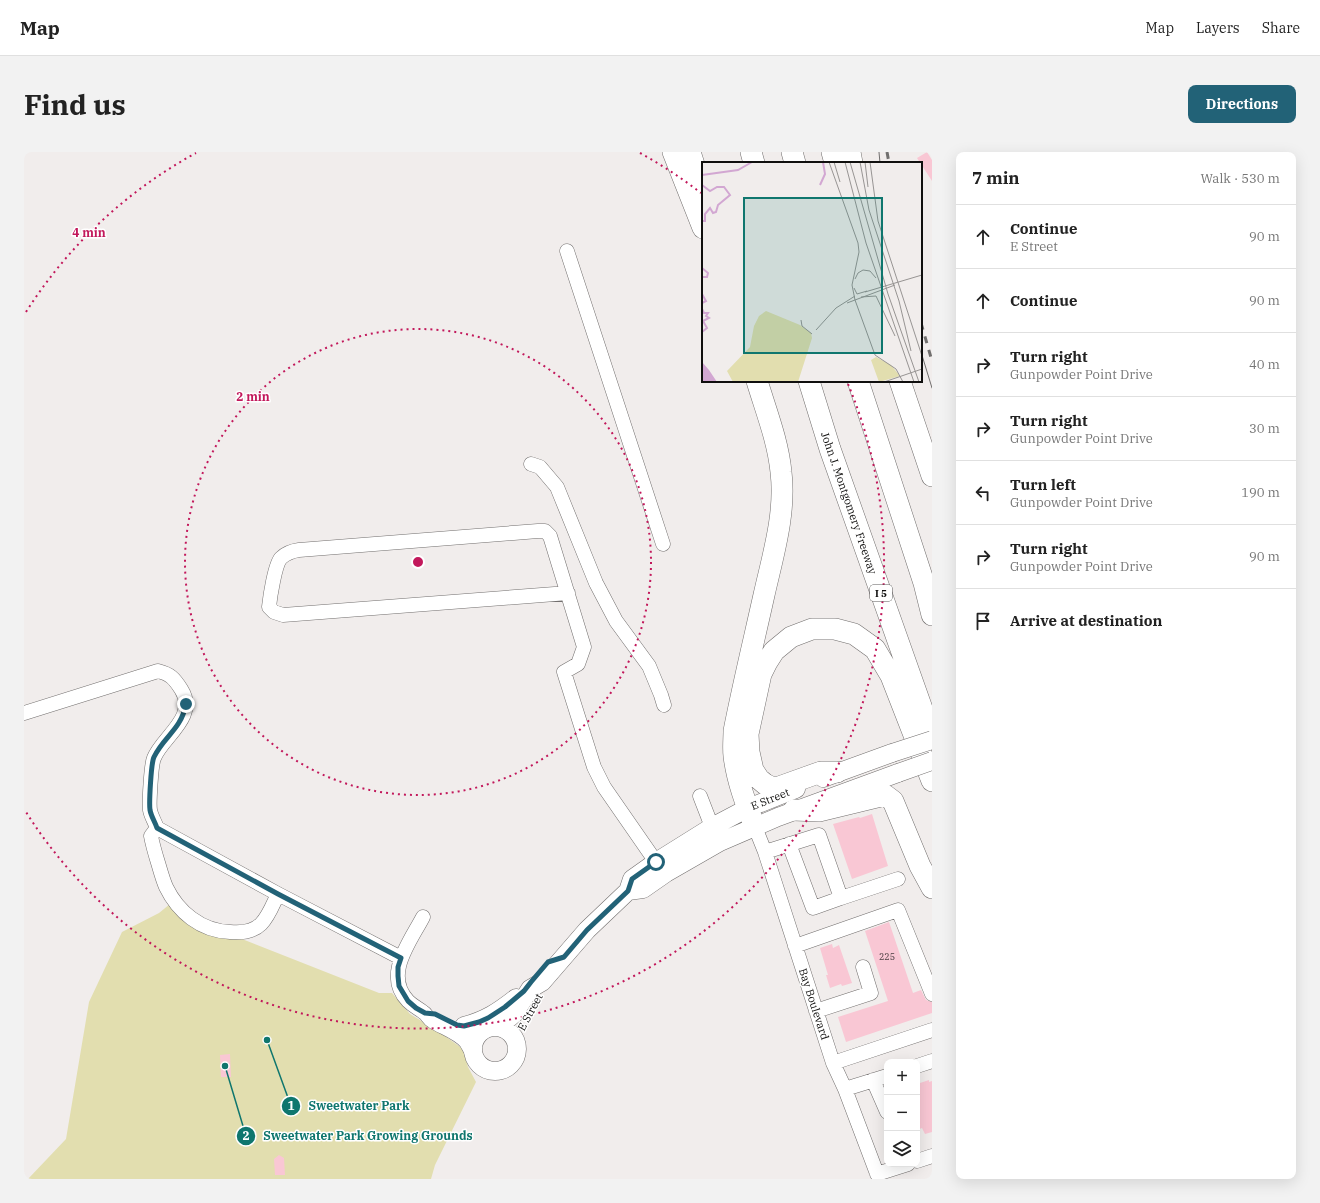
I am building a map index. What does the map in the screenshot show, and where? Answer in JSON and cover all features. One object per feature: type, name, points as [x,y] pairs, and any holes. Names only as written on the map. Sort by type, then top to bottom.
[{"type":"highway","points":[[673,152],[702,225]]},
{"type":"highway","points":[[690,152],[702,191]]},
{"type":"highway","points":[[751,152],[754,162]]},
{"type":"highway","points":[[792,152],[795,162]]},
{"type":"highway","points":[[806,152],[809,162]]},
{"type":"highway","points":[[832,152],[835,162]]},
{"type":"highway","points":[[850,152],[852,162]]},
{"type":"highway","points":[[752,817],[740,785],[734,755],[734,731],[782,509],[781,472],[777,449],[770,421],[756,382]]},
{"type":"highway","name":"John J. Montgomery Freeway","points":[[809,382],[835,464],[932,737]]},
{"type":"highway","points":[[858,382],[924,583],[932,615]]},
{"type":"highway","points":[[900,382],[932,476]]},
{"type":"highway","points":[[837,772],[821,772],[785,785],[771,787],[759,779],[753,770],[749,752],[748,734],[761,674],[767,662],[774,651],[791,637],[812,629],[835,629],[854,634],[875,649],[892,676],[932,781]]},
{"type":"highway","points":[[794,810],[819,811],[885,795],[893,801],[920,866],[932,888]]},
{"type":"main road","name":"E Street","points":[[628,891],[643,889],[666,873],[720,842],[752,817],[837,772],[932,740]]},
{"type":"main road","name":"E Street","points":[[492,1028],[514,1014],[530,990],[542,982],[587,930],[628,891],[632,879],[712,827],[752,817],[794,810],[932,761]]},
{"type":"main road","points":[[464,1026],[488,1018],[505,1007],[524,991],[548,962],[564,957]]},
{"type":"main road","name":"E Street","points":[[516,1042],[523,1020],[541,993],[542,982]]},
{"type":"main road","points":[[492,1028],[509,1032],[516,1042],[516,1056],[513,1063],[507,1068],[498,1072],[488,1071],[480,1066],[476,1062],[472,1053],[472,1045],[475,1038],[480,1033],[492,1028]]},
{"type":"street","points":[[567,251],[663,544]]},
{"type":"street","points":[[531,464],[540,467],[558,487],[596,583],[616,621],[649,666],[664,705]]},
{"type":"street","points":[[568,593],[283,615],[274,612],[269,607],[276,568],[280,558],[289,552],[538,530],[546,531],[550,536],[568,593],[584,647],[578,664],[564,672],[594,767],[604,787],[656,862]]},
{"type":"street","points":[[24,714],[158,671],[168,674],[176,681],[184,693],[186,704],[184,715],[154,758],[150,811],[157,828],[278,894],[401,958]]},
{"type":"street","points":[[700,796],[712,827]]},
{"type":"street","name":"Bay Boulevard","points":[[752,817],[765,852],[833,1063],[846,1089],[879,1176]]},
{"type":"street","points":[[157,828],[151,836],[152,847],[165,886],[181,911],[207,928],[220,932],[244,932],[255,930],[262,923],[278,894]]},
{"type":"street","points":[[765,852],[819,835],[841,898]]},
{"type":"street","points":[[789,844],[813,908],[898,880]]},
{"type":"street","points":[[795,946],[898,910],[932,994]]},
{"type":"street","points":[[423,917],[401,958],[398,971],[399,986],[408,1001],[425,1013],[430,1020],[453,1032],[465,1042],[472,1053]]},
{"type":"street","points":[[816,1011],[871,992],[863,967]]},
{"type":"street","points":[[425,1013],[435,1014],[457,1025],[492,1028]]},
{"type":"street","points":[[833,1063],[932,1030]]},
{"type":"street","points":[[920,1065],[932,1061]]},
{"type":"street","points":[[846,1089],[884,1077]]},
{"type":"street","points":[[873,1080],[884,1105]]},
{"type":"street","points":[[920,1160],[932,1156]]},
{"type":"street","points":[[879,1176],[901,1167]]},
{"type":"shaded area","points":[[170,904],[242,939],[379,993],[392,993],[410,1014],[438,1031],[463,1049],[468,1067],[476,1082],[435,1165],[431,1179],[28,1179],[66,1139],[89,1002],[122,932],[159,913]]},
{"type":"building","points":[[927,152],[932,160],[932,181],[922,166],[922,162],[920,162],[917,158]]},
{"type":"building","points":[[872,814],[888,866],[852,879],[833,824]]},
{"type":"building","points":[[889,922],[913,993],[921,990],[926,1000],[932,1002],[932,1013],[846,1042],[838,1017],[888,1001],[865,931]]},
{"type":"building","points":[[832,944],[833,948],[839,945],[852,983],[842,986],[841,984],[830,988],[826,975],[828,975],[820,948]]},
{"type":"building","points":[[230,1054],[231,1077],[221,1077],[220,1055]]},
{"type":"building","points":[[929,1080],[929,1082],[932,1081],[932,1132],[925,1134],[922,1128],[920,1129],[920,1083]]},
{"type":"building","points":[[279,1155],[284,1158],[285,1175],[275,1175],[274,1159]]},
{"type":"tram line","points":[[879,152],[880,162]]},
{"type":"tram line","points":[[922,355],[932,388]]},
{"type":"railway","points":[[887,152],[889,162]]},
{"type":"railway","points":[[922,326],[932,361]]},
{"type":"place","name":"Sweetwater Park","points":[[267,1040]]},
{"type":"place","name":"Sweetwater Park Growing Grounds","points":[[225,1066]]},
{"type":"route","points":[[186,704],[184,715],[154,758],[150,811],[157,828],[278,894],[401,958],[398,967],[399,986],[408,1001],[425,1013],[435,1014],[457,1025],[464,1026],[479,1022],[505,1007],[524,991],[548,962],[564,957],[587,930],[628,891],[632,879],[656,862]]}]
